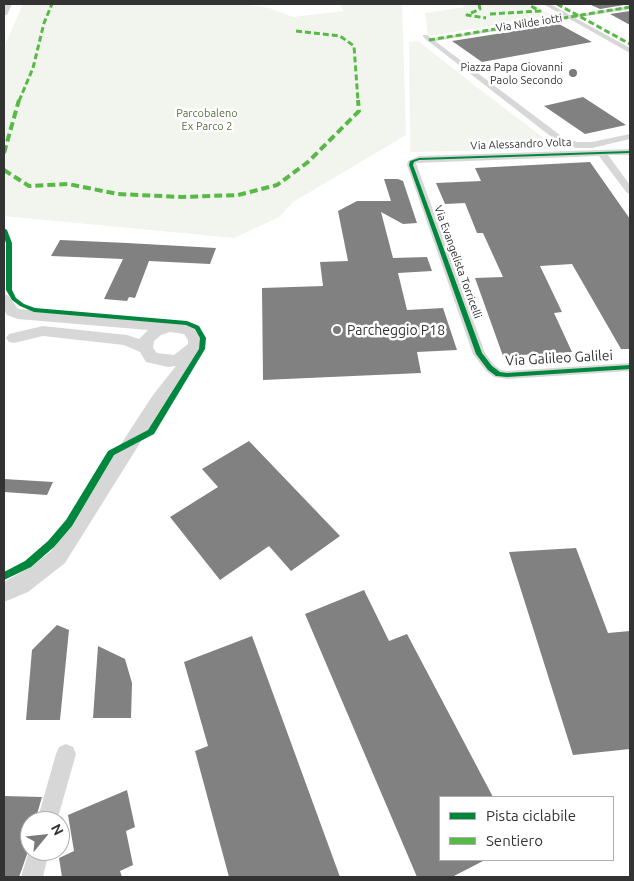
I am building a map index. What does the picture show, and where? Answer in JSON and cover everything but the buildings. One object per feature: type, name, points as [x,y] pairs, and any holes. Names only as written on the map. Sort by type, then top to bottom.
[{"type":"street","points":[[4,14],[8,4]]},
{"type":"street","points":[[546,4],[630,51]]},
{"type":"street","name":"Via Nilde iotti","points":[[427,38],[630,6]]},
{"type":"street","points":[[427,38],[561,140],[576,145],[592,145],[630,137]]},
{"type":"street","name":"Via Alessandro Volta","points":[[412,161],[419,159],[630,152]]},
{"type":"street","points":[[602,153],[630,191]]},
{"type":"street","name":"Via Evangelista Torricelli","points":[[412,161],[411,165],[479,354],[490,368]]},
{"type":"street","points":[[4,592],[39,573],[58,557],[159,399],[187,363],[196,340],[193,334],[187,330],[173,327],[37,317],[9,309]]},
{"type":"street","points":[[9,309],[22,317],[24,324],[22,330],[9,340]]},
{"type":"street","points":[[159,399],[160,379],[146,342],[152,334],[164,328],[173,327]]},
{"type":"street","points":[[9,340],[43,332],[84,334],[127,340],[149,353],[168,361],[192,352]]},
{"type":"street","name":"Via Galileo Galilei","points":[[490,368],[498,374],[507,375],[630,367]]},
{"type":"street","points":[[51,811],[66,754]]},
{"type":"street","points":[[32,877],[36,861]]},
{"type":"green space","name":"Parcobaleno Ex Parco 2","points":[[23,4],[244,4],[269,8],[293,17],[344,11],[339,4],[402,4],[406,135],[293,202],[279,217],[234,238],[4,216],[4,47]]},
{"type":"green space","points":[[461,4],[532,4],[553,16],[428,36],[425,13],[465,7]]},
{"type":"green space","points":[[418,41],[558,149],[410,152],[409,42]]},
{"type":"marked path","points":[[4,153],[21,93],[33,68],[44,23],[52,4]]},
{"type":"marked path","points":[[479,4],[480,9],[467,15],[486,18]]},
{"type":"marked path","points":[[557,4],[630,44]]},
{"type":"marked path","points":[[490,14],[540,11],[529,5]]},
{"type":"marked path","points":[[429,40],[630,7]]},
{"type":"marked path","points":[[4,170],[29,186],[68,184],[118,194],[182,197],[238,195],[277,185],[308,162],[359,111],[354,46],[340,36],[296,31]]},
{"type":"cycle path","points":[[630,152],[419,159],[412,161],[411,165],[479,354],[490,368],[498,374],[507,375],[630,367]]},
{"type":"cycle path","points":[[4,230],[9,243],[9,290],[14,299],[22,305],[34,310],[187,323],[197,328],[203,338],[202,349],[151,432],[111,453],[69,523],[51,544],[28,564],[4,576]]},
{"type":"place","name":"Piazza Papa Giovanni Paolo Secondo","points":[[573,73]]},
{"type":"place","name":"Parcheggio P18","points":[[337,330]]}]
